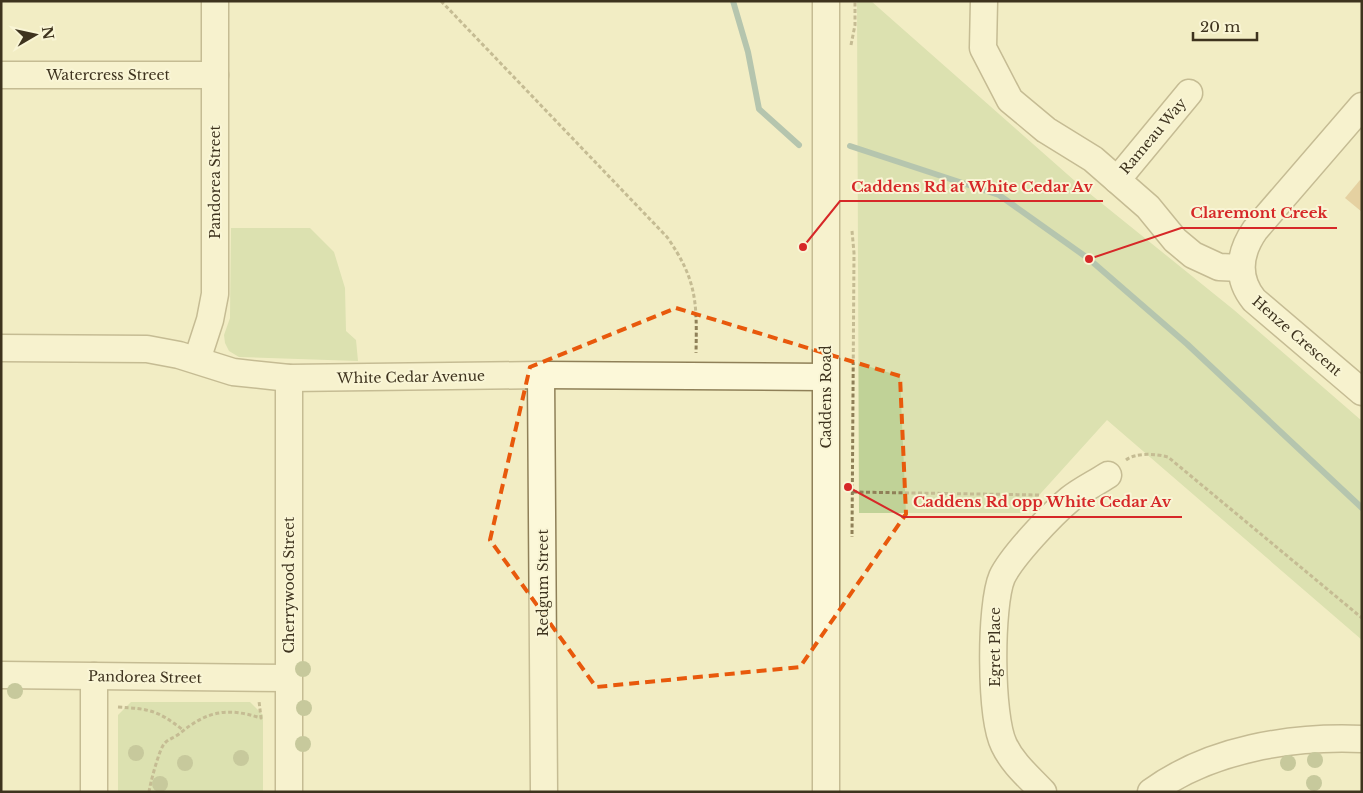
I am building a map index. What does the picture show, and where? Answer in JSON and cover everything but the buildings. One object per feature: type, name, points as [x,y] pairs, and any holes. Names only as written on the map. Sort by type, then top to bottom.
[{"type":"street","name":"Pandorea Street","points":[[197,360],[210,320],[214,294],[215,1]]},
{"type":"street","name":"Caddens Road","points":[[826,1],[826,792]]},
{"type":"street","points":[[984,1],[983,48],[1010,100],[1046,130],[1093,159],[1148,207],[1175,240],[1193,256],[1219,267],[1241,268],[1243,253],[1255,230],[1362,106]]},
{"type":"street","name":"Watercress Street","points":[[1,75],[215,75]]},
{"type":"street","name":"Rameau Way","points":[[1117,180],[1188,93]]},
{"type":"street","name":"Henze Crescent","points":[[1241,268],[1243,284],[1254,300],[1362,392]]},
{"type":"street","name":"White Cedar Avenue","points":[[1,348],[142,348],[197,360],[246,374],[289,378],[542,375],[826,377]]},
{"type":"street","name":"Redgum Street","points":[[542,375],[544,792]]},
{"type":"street","name":"Cherrywood Street","points":[[289,378],[289,792]]},
{"type":"street","name":"Egret Place","points":[[1043,792],[1010,756],[996,723],[994,614],[998,588],[1003,576],[1018,554],[1060,507],[1108,475]]},
{"type":"street","name":"Pandorea Street","points":[[1,675],[288,678]]},
{"type":"street","points":[[94,676],[94,792]]},
{"type":"street","points":[[1151,792],[1161,784],[1212,761],[1264,746],[1326,737],[1362,739]]},
{"type":"path","points":[[441,1],[667,237],[681,258],[692,280],[697,309],[696,377]]},
{"type":"path","points":[[1108,475],[1130,457],[1157,454],[1168,457],[1362,618]]},
{"type":"path","points":[[854,492],[1047,495],[1060,507]]},
{"type":"path","points":[[148,792],[161,748],[198,719],[216,713],[234,712],[261,718],[262,710],[259,700]]},
{"type":"path","points":[[116,707],[142,708],[160,713],[183,730]]},
{"type":"highlighted area","points":[[676,308],[900,376],[906,514],[800,667],[596,687],[490,540],[530,367]]},
{"type":"green space","points":[[857,1],[871,1],[1084,189],[1234,310],[1362,421],[1362,640],[1107,420],[1023,513],[859,513]]},
{"type":"green space","points":[[231,228],[310,228],[334,252],[345,288],[346,331],[356,340],[358,361],[239,357],[229,351],[224,335],[230,318]]},
{"type":"green space","points":[[131,702],[250,702],[263,715],[263,792],[118,792],[118,715]]},
{"type":"waterway","points":[[733,1],[748,52],[759,109],[799,145]]},
{"type":"waterway","points":[[850,146],[999,195],[1089,259],[1187,344],[1362,508]]},
{"type":"place","name":"Caddens Rd at White Cedar Av","points":[[803,247]]},
{"type":"place","name":"Claremont Creek","points":[[1089,259]]},
{"type":"place","name":"Caddens Rd opp White Cedar Av","points":[[848,487]]}]
